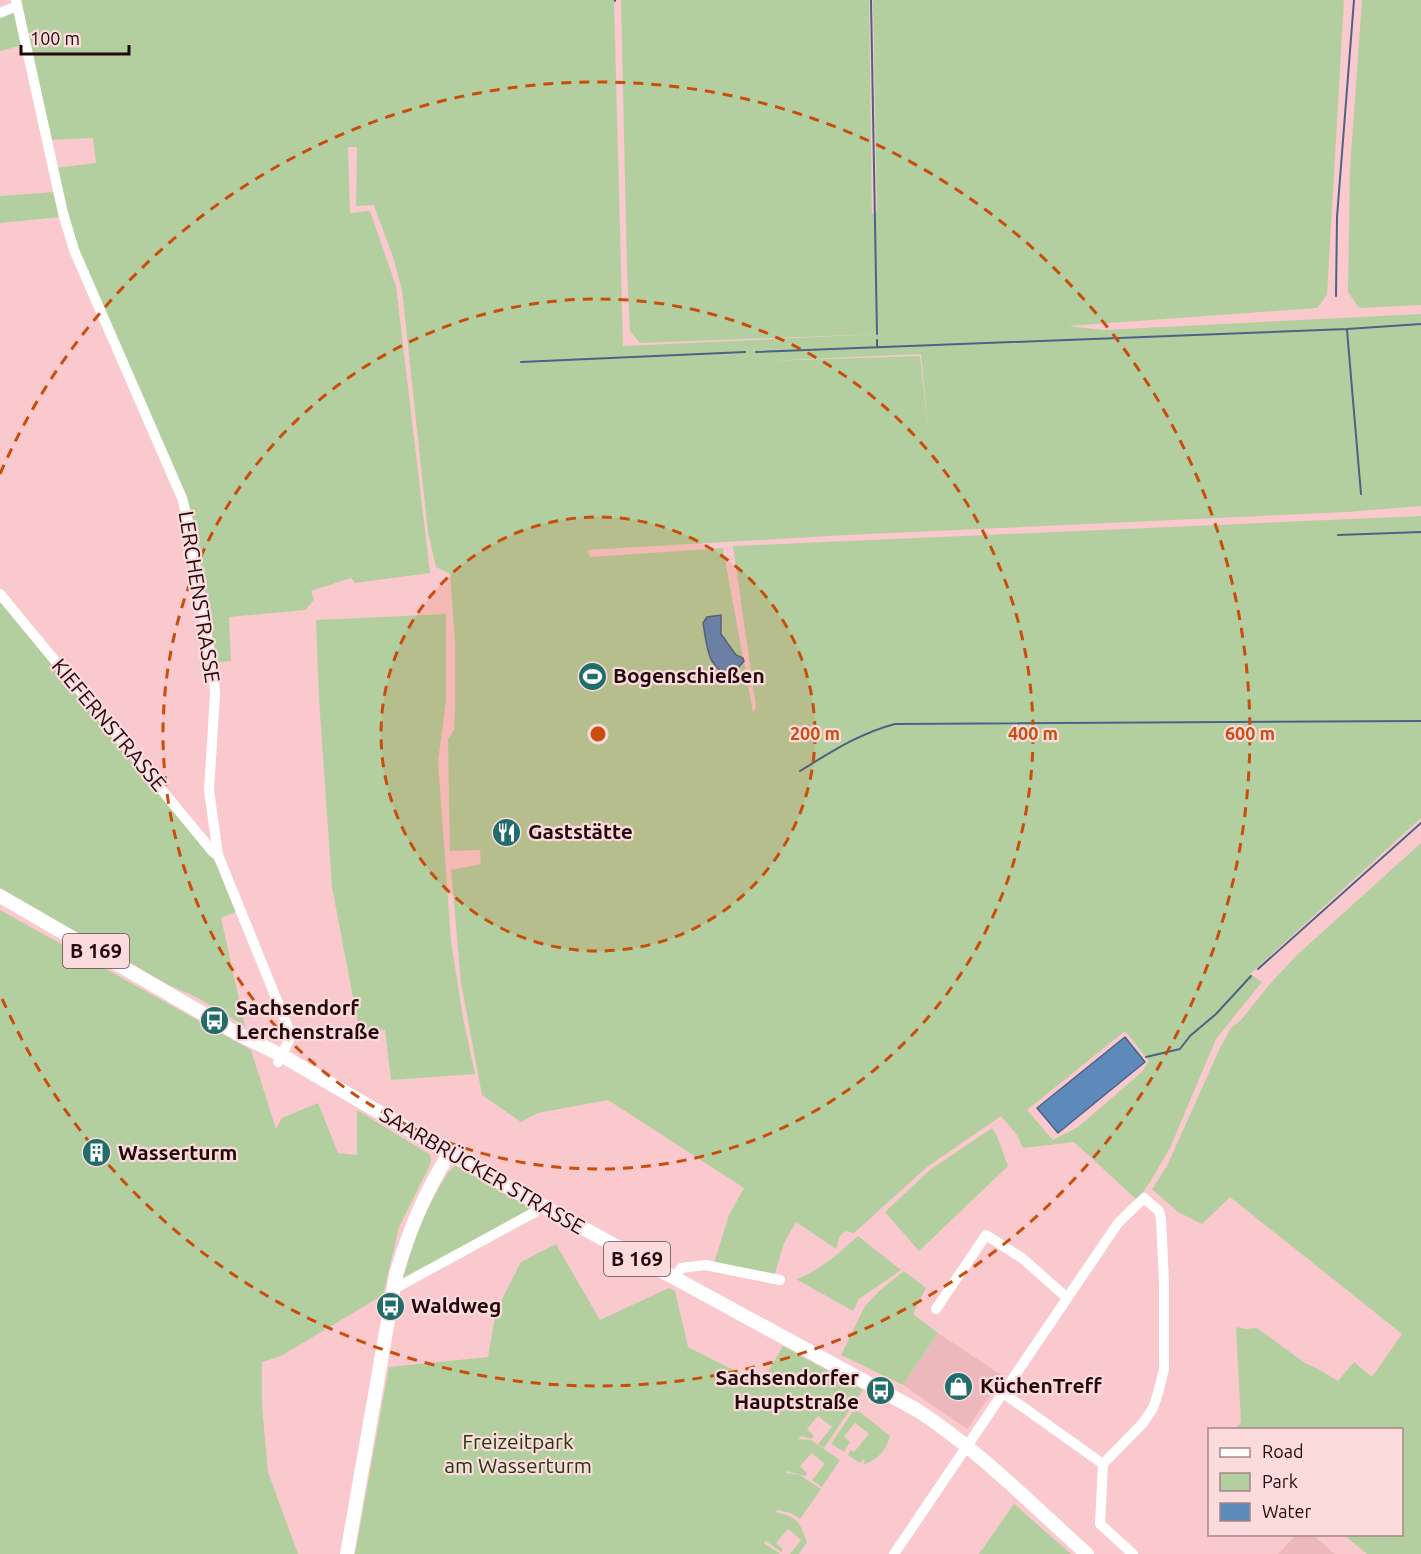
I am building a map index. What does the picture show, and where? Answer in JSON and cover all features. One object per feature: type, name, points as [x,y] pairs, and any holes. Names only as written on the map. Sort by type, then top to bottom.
[{"type":"main road","name":"SAARBRÜCKER STRASSE","points":[[0,896],[238,1034],[252,1046],[279,1059],[303,1075],[322,1080],[449,1154],[674,1279],[917,1410],[967,1445],[1087,1554]]},
{"type":"main road","points":[[347,1554],[392,1290],[403,1248],[449,1154]]},
{"type":"street","points":[[0,13],[16,3]]},
{"type":"street","name":"LERCHENSTRASSE","points":[[16,3],[63,213],[74,250],[182,498],[188,521],[214,677],[209,790],[218,855],[289,1030],[290,1038],[279,1059]]},
{"type":"street","name":"KIEFERNSTRASSE","points":[[0,594],[213,852],[218,855]]},
{"type":"street","points":[[894,1554],[1118,1223],[1144,1198],[1160,1211],[1161,1219],[1164,1369],[1153,1408],[1143,1423],[1103,1464],[1100,1524],[1133,1554]]},
{"type":"street","points":[[392,1290],[535,1212]]},
{"type":"street","points":[[936,1309],[986,1235],[1022,1258],[1066,1298]]},
{"type":"street","points":[[674,1279],[681,1268],[698,1265],[780,1280]]},
{"type":"street","points":[[1003,1393],[1103,1464]]},
{"type":"shaded area","points":[[938,1333],[1003,1376],[967,1429],[903,1385]]},
{"type":"shaded area","points":[[1295,1536],[1314,1536],[1335,1554],[1278,1554]]},
{"type":"green space","points":[[19,0],[614,0],[623,346],[879,334],[640,343],[630,331],[621,0],[869,0],[872,214],[877,212],[873,0],[1344,0],[1327,295],[1317,308],[1068,326],[1104,330],[1421,314],[1421,506],[1347,512],[847,535],[588,550],[590,557],[723,548],[743,658],[732,651],[725,641],[721,615],[703,623],[706,641],[713,663],[725,674],[734,678],[744,661],[753,713],[756,707],[733,546],[1421,516],[1421,818],[1250,974],[1262,982],[1216,1039],[1170,1148],[1137,1200],[1074,1142],[1023,1148],[1017,1135],[1001,1116],[927,1167],[854,1233],[846,1231],[840,1236],[836,1249],[796,1222],[784,1243],[774,1277],[714,1263],[729,1215],[744,1188],[608,1100],[538,1113],[521,1122],[482,1095],[461,983],[451,870],[481,864],[480,850],[450,851],[448,739],[454,730],[455,641],[450,574],[436,567],[428,532],[402,290],[374,205],[356,206],[357,147],[348,147],[350,213],[370,211],[396,286],[430,573],[355,583],[351,578],[311,591],[314,600],[305,610],[229,617],[231,661],[215,663],[195,532],[77,251],[55,168],[96,163],[93,138],[50,140]],"holes":[[[921,354],[929,438],[920,356],[767,361]],[[1125,1031],[1149,1061],[1142,1072],[1078,1127],[1053,1140],[1027,1110]]]},
{"type":"green space","points":[[1362,0],[1421,0],[1421,305],[1359,308],[1348,292],[1350,169]]},
{"type":"green space","points":[[15,10],[23,45],[0,51],[0,16]]},
{"type":"green space","points":[[55,192],[60,217],[0,223],[0,196]]},
{"type":"green space","points":[[0,602],[216,863],[238,911],[221,918],[245,1026],[0,888]]},
{"type":"green space","points":[[446,614],[446,701],[438,762],[451,941],[463,1018],[475,1074],[391,1080],[385,1030],[359,1029],[332,887],[316,620]]},
{"type":"green space","points":[[1421,843],[1421,1554],[1367,1554],[1345,1536],[1403,1536],[1403,1428],[1236,1428],[1241,1422],[1236,1327],[1257,1328],[1305,1363],[1338,1381],[1354,1362],[1372,1377],[1402,1334],[1230,1197],[1202,1224],[1178,1212],[1152,1189],[1167,1166],[1231,1028],[1242,1019],[1297,955]]},
{"type":"green space","points":[[0,910],[251,1050],[276,1129],[282,1118],[318,1103],[338,1153],[357,1155],[357,1110],[429,1154],[430,1165],[399,1227],[383,1295],[281,1356],[262,1362],[262,1406],[268,1472],[298,1554],[0,1554]]},
{"type":"green space","points":[[992,1128],[1008,1166],[919,1251],[885,1212],[930,1170]]},
{"type":"green space","points":[[455,1166],[534,1209],[402,1282],[425,1214],[444,1178]]},
{"type":"green space","points":[[858,1236],[901,1270],[859,1299],[853,1311],[796,1279],[821,1266]]},
{"type":"green space","name":"Freizeitpark am Wasserturm","points":[[556,1244],[600,1320],[669,1288],[675,1291],[688,1347],[761,1384],[783,1346],[863,1390],[824,1448],[818,1444],[832,1427],[818,1416],[807,1429],[814,1436],[811,1439],[802,1436],[798,1439],[811,1440],[840,1460],[822,1487],[812,1480],[825,1464],[812,1453],[800,1466],[807,1473],[805,1476],[786,1471],[786,1473],[800,1475],[821,1489],[800,1519],[791,1513],[777,1510],[776,1512],[789,1516],[799,1524],[807,1542],[799,1554],[790,1554],[801,1540],[788,1529],[776,1543],[783,1549],[781,1552],[766,1541],[764,1543],[780,1554],[355,1554],[389,1367],[488,1357],[496,1311],[521,1262]]},
{"type":"green space","points":[[904,1271],[926,1288],[913,1314],[938,1333],[903,1385],[841,1355],[865,1306]]},
{"type":"green space","points":[[853,1411],[860,1412],[890,1436],[880,1454],[863,1465],[865,1461],[860,1463],[848,1455],[851,1450],[854,1452],[869,1434],[855,1423],[844,1436],[850,1442],[844,1452],[831,1444]]},
{"type":"green space","points":[[1014,1504],[1071,1554],[979,1554]]},
{"type":"water","points":[[721,615],[721,634],[736,655],[744,661],[738,668],[734,679],[713,663],[706,642],[703,623],[707,617]]},
{"type":"water","points":[[1125,1037],[1145,1062],[1058,1133],[1037,1108]]},
{"type":"waterway","points":[[871,0],[877,334]]},
{"type":"waterway","points":[[1336,296],[1337,217],[1354,0]]},
{"type":"waterway","points":[[756,352],[1347,329],[1421,324]]},
{"type":"waterway","points":[[1347,330],[1361,494]]},
{"type":"waterway","points":[[877,340],[877,347]]},
{"type":"waterway","points":[[521,362],[745,352]]},
{"type":"waterway","points":[[1338,535],[1421,532]]},
{"type":"waterway","points":[[800,771],[858,738],[895,724],[1421,721]]},
{"type":"waterway","points":[[1258,969],[1421,823]]},
{"type":"waterway","points":[[1146,1057],[1180,1049],[1190,1036],[1216,1014],[1251,976]]},
{"type":"place","name":"Bogenschießen","points":[[592,676]]},
{"type":"place","name":"Gaststätte","points":[[507,832]]},
{"type":"place","name":"Sachsendorf Lerchenstraße","points":[[215,1020]]},
{"type":"place","name":"Wasserturm","points":[[97,1153]]},
{"type":"place","name":"Waldweg","points":[[390,1306]]},
{"type":"place","name":"KüchenTreff","points":[[959,1386]]},
{"type":"place","name":"Sachsendorfer Hauptstraße","points":[[880,1390]]}]
